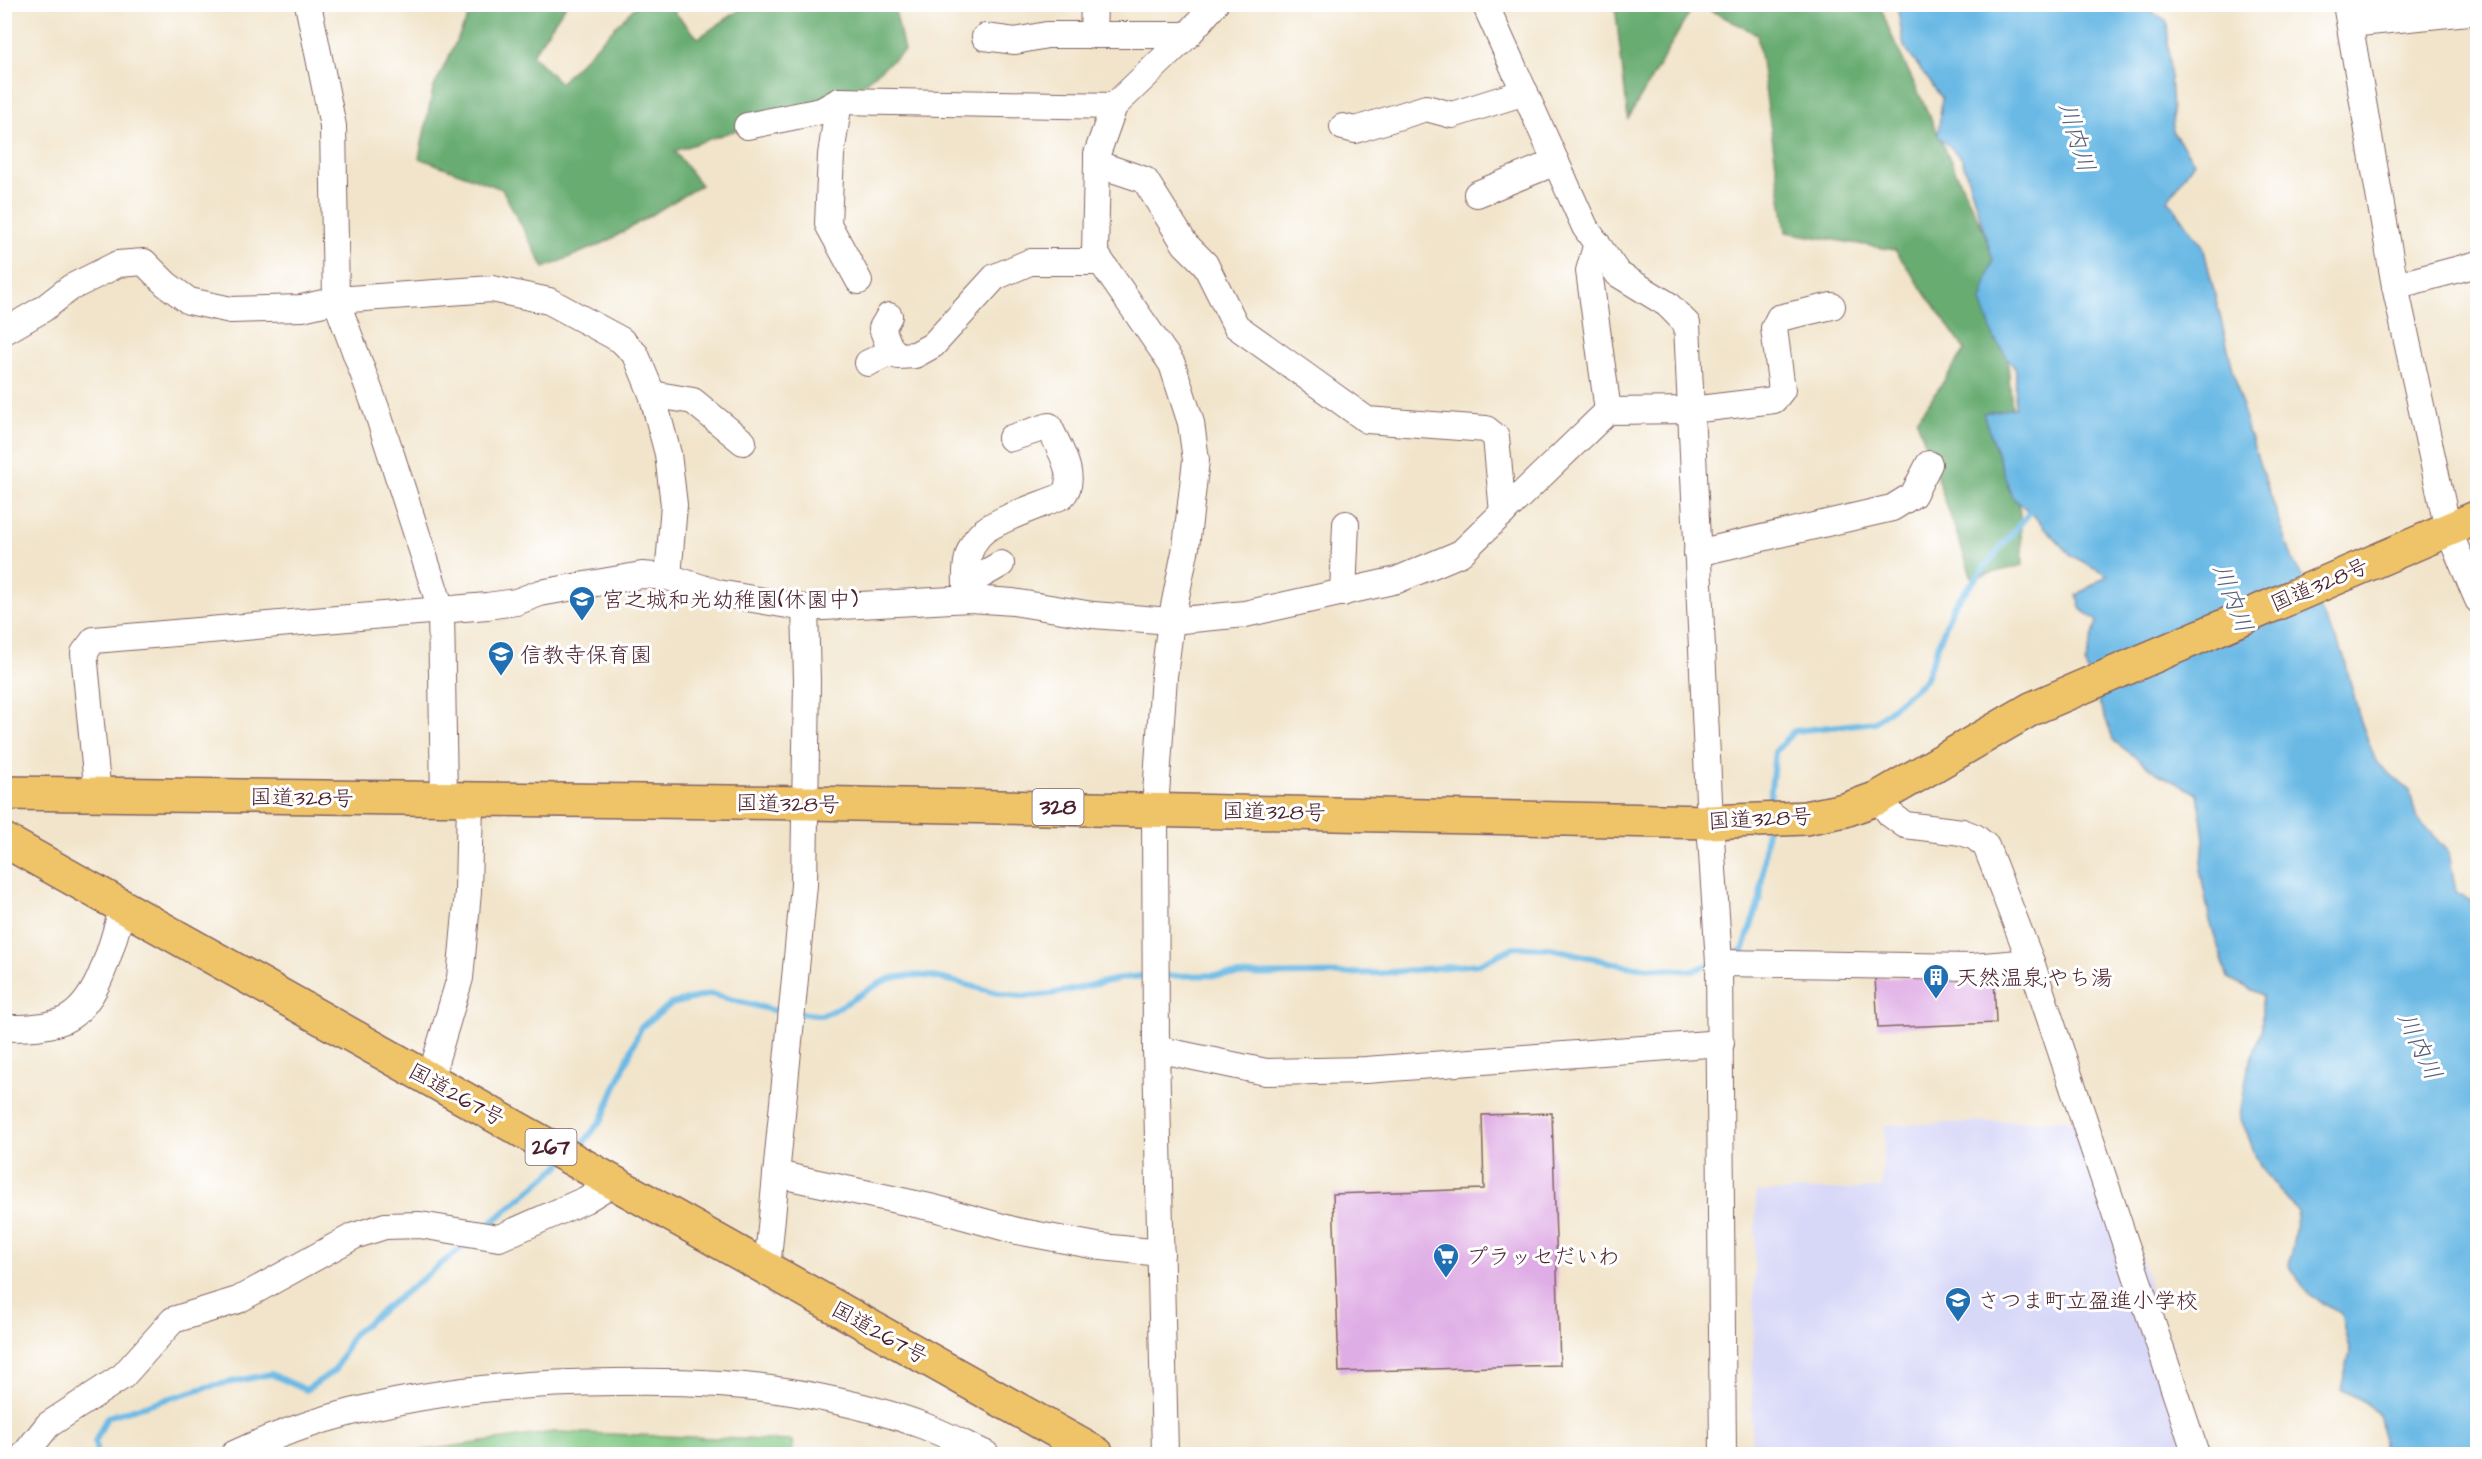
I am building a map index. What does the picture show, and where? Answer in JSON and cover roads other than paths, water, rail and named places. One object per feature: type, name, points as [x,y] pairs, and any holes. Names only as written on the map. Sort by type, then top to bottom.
[{"type":"highway","name":"国道328号","points":[[4,794],[806,802],[1710,822],[1805,818],[1845,810],[1878,798],[2031,710],[2080,687],[2478,517]]},
{"type":"highway","points":[[14,845],[24,808],[36,794]]},
{"type":"highway","name":"国道267号","points":[[14,845],[1097,1455]]},
{"type":"street","points":[[308,4],[333,126],[336,300],[376,408],[441,609],[457,799],[468,892],[460,978],[430,1079]]},
{"type":"street","points":[[1093,35],[1094,4]]},
{"type":"street","points":[[1165,1455],[1156,1049],[1155,808],[1170,621],[1186,547],[1196,459],[1191,423],[1172,364],[1095,253],[1097,153],[1114,106],[1188,35],[1215,4]]},
{"type":"street","points":[[1485,4],[1585,227],[1618,274],[1666,304],[1687,324],[1710,822],[1719,963],[1723,1455]]},
{"type":"street","points":[[2478,11],[2348,14],[2440,533],[2478,600]]},
{"type":"street","points":[[985,37],[1015,41],[1047,35],[1188,35]]},
{"type":"street","points":[[1343,127],[1354,130],[1426,108],[1452,115],[1525,92]]},
{"type":"street","points":[[747,126],[821,111],[839,101],[1114,106]]},
{"type":"street","points":[[839,101],[831,155],[828,225],[859,281]]},
{"type":"street","points":[[1477,194],[1556,162]]},
{"type":"street","points":[[1097,164],[1145,180],[1185,243],[1205,264],[1236,326],[1367,420],[1486,429],[1496,438],[1503,513]]},
{"type":"street","points":[[1597,243],[1588,271],[1608,411]]},
{"type":"street","points":[[7,330],[43,309],[70,288],[118,264],[144,261],[166,284],[189,301],[231,309],[302,308],[336,300],[492,289],[549,301],[621,340],[636,355],[652,394],[668,454],[674,505],[668,577]]},
{"type":"street","points":[[889,316],[882,328],[889,346],[898,356],[915,355],[933,345],[995,278],[1030,262],[1100,261]]},
{"type":"street","points":[[2395,285],[2478,264]]},
{"type":"street","points":[[99,795],[84,653],[94,640],[408,614],[516,602],[540,593],[642,575],[668,577],[718,592],[805,608],[968,592],[1093,615],[1170,621],[1245,614],[1397,580],[1461,553],[1608,411],[1691,410],[1774,400],[1782,390],[1774,328],[1779,318],[1832,306]]},
{"type":"street","points":[[868,363],[893,351]]},
{"type":"street","points":[[652,394],[693,400],[743,442]]},
{"type":"street","points":[[968,592],[965,566],[972,548],[983,532],[1062,496],[1068,490],[1070,476],[1057,423],[1011,438]]},
{"type":"street","points":[[1697,553],[1892,508],[1913,495],[1929,464]]},
{"type":"street","points":[[1342,593],[1346,524]]},
{"type":"street","points":[[968,592],[1001,564]]},
{"type":"street","points":[[767,1269],[804,885],[807,680],[805,608]]},
{"type":"street","points":[[1878,798],[1890,814],[1905,825],[1962,832],[1975,837],[1986,846],[2031,962],[2196,1455]]},
{"type":"street","points":[[4,1028],[28,1028],[58,1023],[82,1008],[100,979],[123,907]]},
{"type":"street","points":[[1719,963],[1972,966],[2031,962]]},
{"type":"street","points":[[1156,1049],[1266,1072],[1366,1070],[1721,1043]]},
{"type":"street","points":[[776,1174],[934,1208],[1017,1231],[1102,1247],[1161,1253]]},
{"type":"street","points":[[25,1455],[48,1425],[123,1376],[173,1320],[238,1300],[354,1236],[384,1226],[420,1225],[499,1238],[585,1200],[613,1183]]},
{"type":"street","points":[[234,1455],[299,1429],[368,1409],[431,1395],[539,1382],[667,1381],[770,1389],[823,1398],[924,1426],[986,1455]]},
{"type":"water","name":"川内川","points":[[1897,5],[2141,5],[2167,22],[2173,132],[2194,162],[2168,200],[2203,246],[2248,431],[2293,560],[2343,653],[2359,716],[2376,762],[2410,791],[2416,817],[2449,853],[2456,892],[2477,905],[2477,1454],[2382,1454],[2381,1428],[2376,1413],[2364,1402],[2341,1389],[2350,1353],[2341,1314],[2308,1294],[2289,1265],[2298,1212],[2260,1166],[2240,1116],[2248,1067],[2262,1028],[2262,995],[2228,978],[2210,921],[2201,874],[2204,839],[2198,794],[2157,773],[2114,741],[2085,665],[2097,621],[2080,608],[2077,595],[2108,575],[2072,556],[2034,516],[2012,497],[1983,413],[2015,408],[2016,370],[1994,338],[1981,301],[1993,260],[1962,159],[1938,136],[1942,98],[1904,47]]},
{"type":"waterway","points":[[1769,809],[1775,752],[1794,731],[1875,722],[1925,680],[1953,606],[2034,507]]},
{"type":"waterway","points":[[1735,953],[1743,951],[1760,899],[1767,828]]},
{"type":"waterway","points":[[1161,976],[1382,973],[1479,964],[1514,947],[1550,948],[1626,966],[1693,971],[1712,963]]},
{"type":"waterway","points":[[797,1013],[820,1015],[827,1013],[881,982],[907,976],[941,978],[993,992],[1028,996],[1044,995],[1121,979],[1151,976]]},
{"type":"waterway","points":[[578,1150],[602,1119],[641,1027],[671,1004],[711,994],[787,1012]]},
{"type":"waterway","points":[[484,1229],[561,1164]]},
{"type":"waterway","points":[[97,1454],[95,1442],[107,1417],[207,1387],[271,1374],[306,1390],[335,1370],[353,1334],[470,1241]]},
{"type":"place","name":"宮之城和光幼稚園(休園中)","points":[[582,622]]},
{"type":"place","name":"信教寺保育園","points":[[501,677]]},
{"type":"place","name":"天然温泉;やち湯","points":[[1936,1000]]},
{"type":"place","name":"プラッセだいわ","points":[[1446,1279]]},
{"type":"place","name":"さつま町立盈進小学校","points":[[1958,1323]]}]
